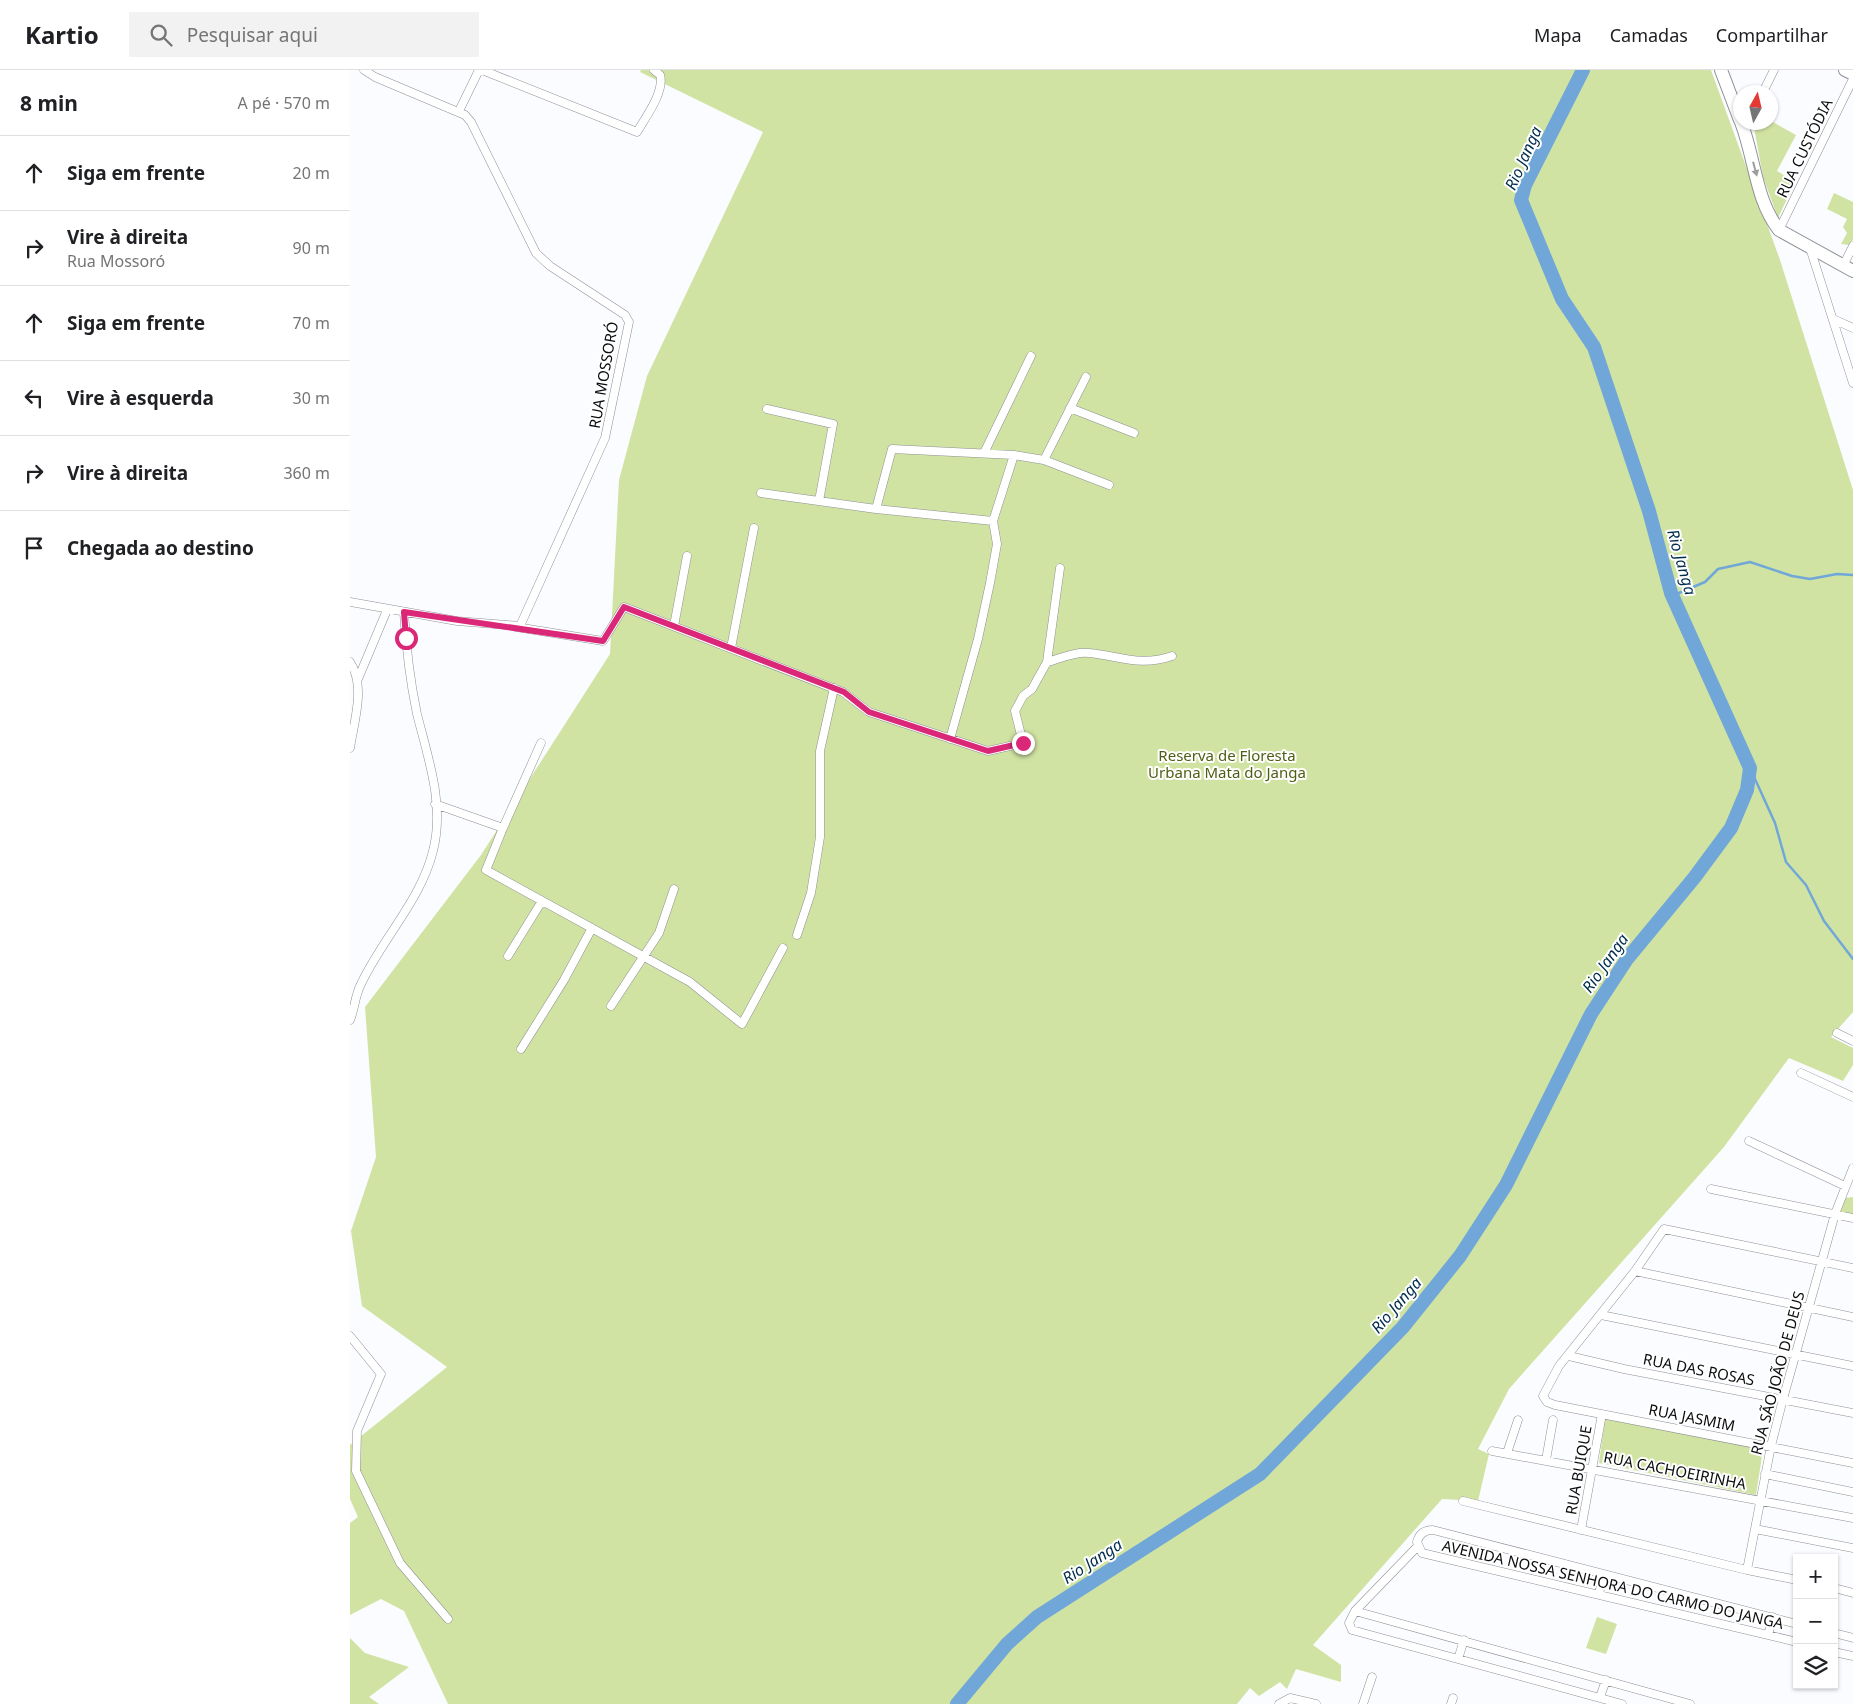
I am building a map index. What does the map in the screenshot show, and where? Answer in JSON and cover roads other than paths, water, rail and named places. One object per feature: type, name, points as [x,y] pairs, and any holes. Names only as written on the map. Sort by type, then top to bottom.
[{"type":"main road","points":[[1721,70],[1733,98]]},
{"type":"main road","points":[[1846,70],[1853,74]]},
{"type":"main road","points":[[1746,130],[1763,200],[1779,230],[1848,269]]},
{"type":"street","name":"RUA MOSSORÓ","points":[[364,70],[375,77],[459,111],[471,122],[536,253],[550,266],[625,315],[628,322],[605,438],[525,618],[520,626],[516,627]]},
{"type":"street","points":[[459,111],[481,70],[637,132],[658,94],[661,81],[660,75],[654,70]]},
{"type":"street","points":[[1766,85],[1774,70]]},
{"type":"street","name":"RUA CUSTÓDIA","points":[[1779,230],[1853,79]]},
{"type":"street","points":[[1848,269],[1853,246]]},
{"type":"street","points":[[1810,248],[1853,380]]},
{"type":"street","points":[[1833,319],[1853,328]]},
{"type":"street","points":[[984,453],[1031,356]]},
{"type":"street","points":[[1044,460],[1086,377]]},
{"type":"street","points":[[1070,408],[1134,433]]},
{"type":"street","points":[[767,409],[833,424],[819,501]]},
{"type":"street","points":[[876,509],[892,449],[1014,455],[1044,460],[1108,485]]},
{"type":"street","points":[[950,738],[978,639],[990,584],[997,544],[993,521],[1014,455]]},
{"type":"street","points":[[761,493],[876,509],[993,521]]},
{"type":"street","points":[[731,648],[754,528]]},
{"type":"street","points":[[674,626],[687,556]]},
{"type":"street","points":[[350,602],[387,610],[603,641],[624,607],[844,692],[869,712],[988,751],[1023,743],[1015,711],[1023,696],[1032,689],[1047,662],[1060,568]]},
{"type":"street","points":[[350,748],[358,679],[387,610]]},
{"type":"street","points":[[350,1020],[360,984],[419,888],[434,850],[436,804],[430,759],[417,713],[412,684],[404,612]]},
{"type":"street","points":[[1047,662],[1087,652],[1118,660],[1156,661],[1172,656]]},
{"type":"street","points":[[350,662],[358,679]]},
{"type":"street","points":[[797,935],[811,893],[820,837],[820,751],[834,688]]},
{"type":"street","points":[[541,743],[502,828],[486,870],[690,982],[742,1024],[783,948]]},
{"type":"street","points":[[436,804],[502,828]]},
{"type":"street","points":[[611,1006],[659,934],[674,889]]},
{"type":"street","points":[[508,956],[542,901]]},
{"type":"street","points":[[521,1049],[564,980],[592,928]]},
{"type":"street","points":[[1837,1033],[1853,1041]]},
{"type":"street","points":[[1801,1073],[1853,1097]]},
{"type":"street","points":[[1749,1141],[1845,1186]]},
{"type":"street","name":"RUA SÃO JOÃO DE DEUS","points":[[1747,1570],[1770,1446],[1782,1399],[1834,1214],[1853,1168]]},
{"type":"street","points":[[1711,1189],[1853,1218]]},
{"type":"street","points":[[1569,1356],[1635,1271],[1664,1229],[1853,1268]]},
{"type":"street","points":[[1635,1271],[1853,1317]]},
{"type":"street","points":[[1601,1315],[1795,1356],[1853,1366]]},
{"type":"street","points":[[350,1336],[381,1374],[357,1431],[356,1471],[400,1563],[448,1619]]},
{"type":"street","name":"RUA DAS ROSAS","points":[[1569,1356],[1853,1413]]},
{"type":"street","name":"RUA JASMIM","points":[[1569,1356],[1559,1366],[1544,1391],[1544,1400],[1555,1405],[1853,1463]]},
{"type":"street","name":"RUA BUIQUE","points":[[1582,1530],[1602,1414]]},
{"type":"street","points":[[1507,1453],[1518,1420]]},
{"type":"street","points":[[1546,1460],[1553,1420]]},
{"type":"street","name":"RUA CACHOEIRINHA","points":[[1492,1451],[1593,1468],[1853,1518]]},
{"type":"street","points":[[1765,1474],[1853,1492]]},
{"type":"street","points":[[1463,1501],[1747,1570],[1793,1579]]},
{"type":"street","points":[[1755,1529],[1853,1548]]},
{"type":"street","points":[[1622,1704],[1352,1630],[1349,1623],[1355,1611],[1420,1550],[1418,1538],[1426,1530],[1433,1530],[1603,1576],[1793,1623]]},
{"type":"street","name":"AVENIDA NOSSA SENHORA DO CARMO DO JANGA","points":[[1420,1550],[1793,1641]]},
{"type":"street","points":[[1599,1594],[1603,1576]]},
{"type":"street","points":[[1838,1589],[1853,1593]]},
{"type":"street","points":[[1355,1611],[1690,1704]]},
{"type":"street","points":[[1768,1635],[1773,1617]]},
{"type":"street","points":[[1838,1634],[1853,1638]]},
{"type":"street","points":[[1458,1659],[1464,1640]]},
{"type":"street","points":[[1838,1653],[1853,1656]]},
{"type":"street","points":[[1362,1704],[1372,1677]]},
{"type":"street","points":[[1600,1697],[1606,1680]]},
{"type":"street","points":[[1279,1704],[1290,1698],[1316,1704]]},
{"type":"waterway","name":"Rio Janga","points":[[957,1704],[1007,1644],[1037,1617],[1260,1474],[1403,1327],[1460,1256],[1506,1185],[1591,1014],[1627,959],[1694,878],[1731,828],[1747,790],[1750,768],[1671,593],[1649,511],[1594,347],[1562,299],[1521,200],[1525,185],[1583,70]]},
{"type":"waterway","points":[[1672,596],[1705,582],[1718,569],[1750,562],[1792,576],[1810,579],[1837,574],[1853,575]]},
{"type":"waterway","points":[[1750,768],[1775,823],[1786,862],[1806,885],[1824,921],[1853,959]]},
{"type":"park label","name":"Reserva de Floresta Urbana Mata do Janga","points":[[1227,764]]}]
